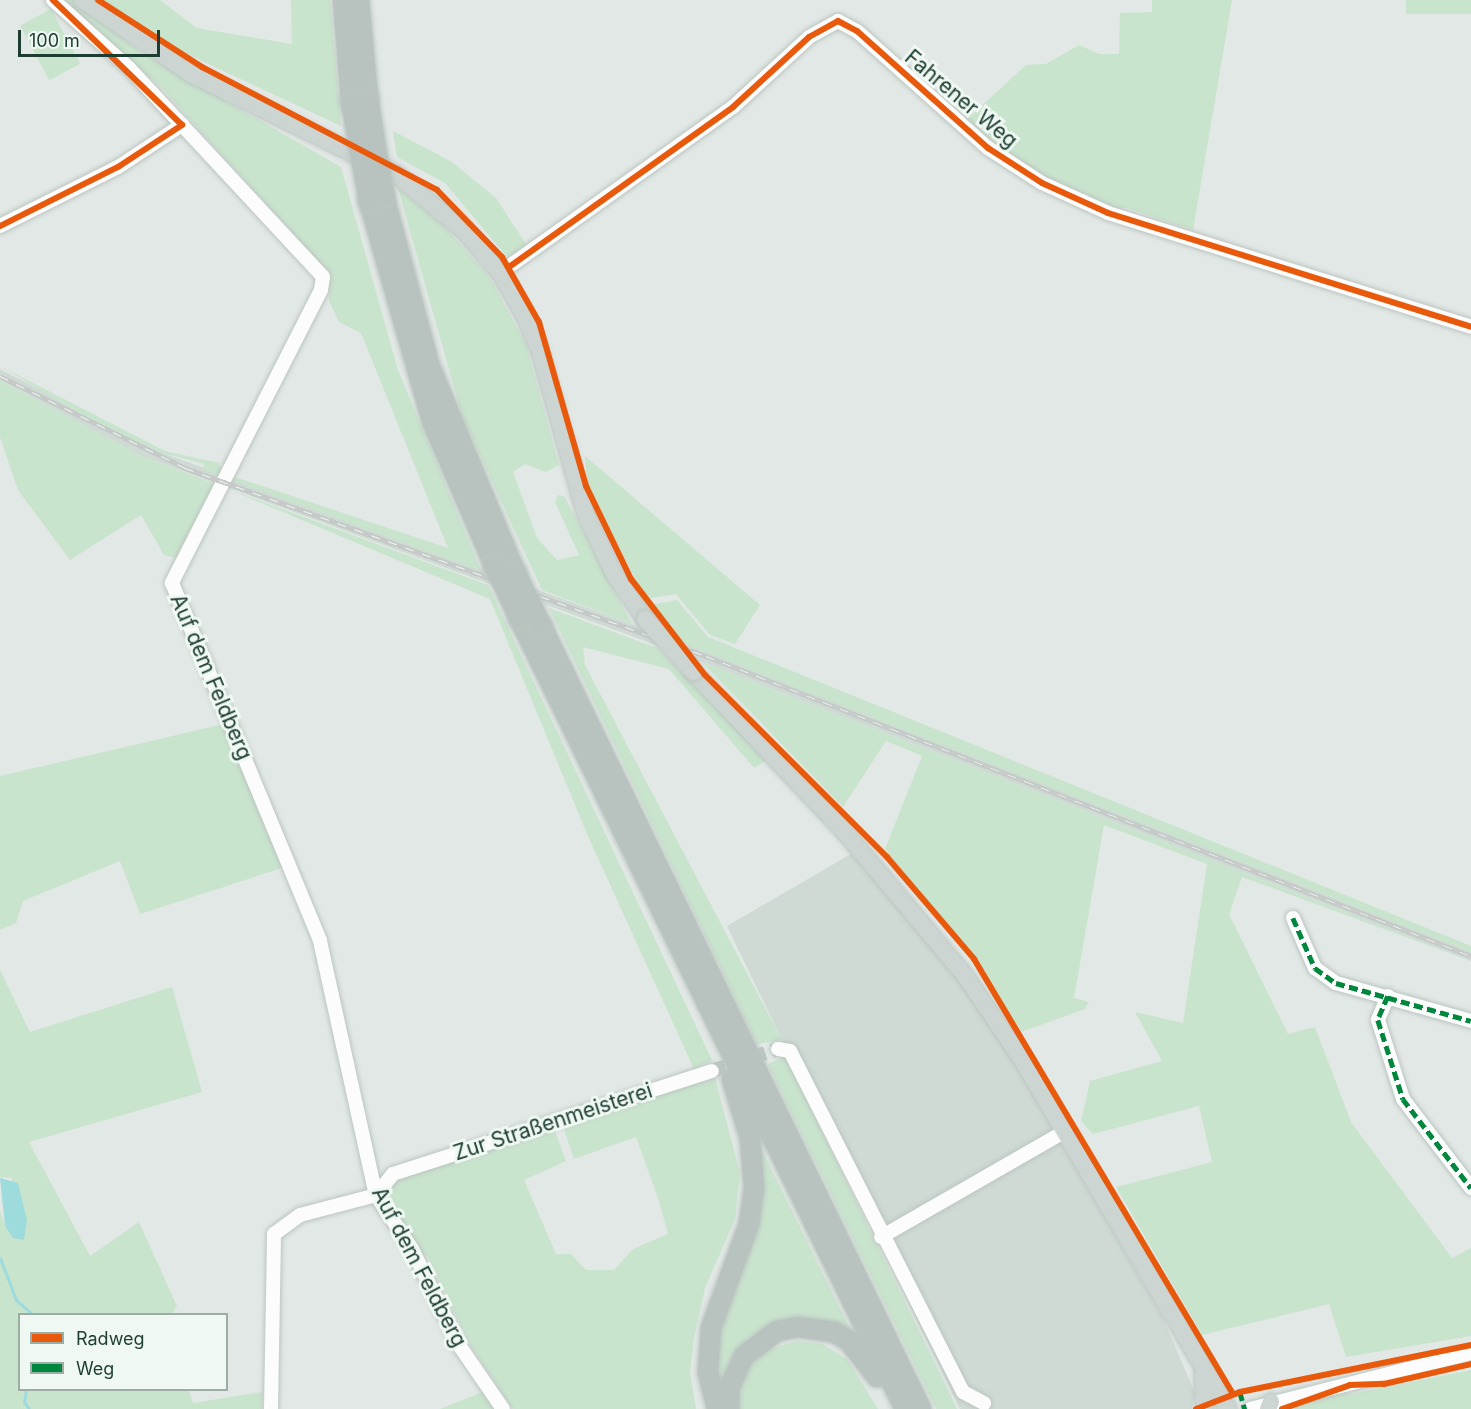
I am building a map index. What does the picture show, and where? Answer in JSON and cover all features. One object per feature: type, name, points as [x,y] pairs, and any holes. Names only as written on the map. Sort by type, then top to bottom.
[{"type":"highway","points":[[343,0],[377,198],[426,403],[494,566],[904,1409]]},
{"type":"highway","points":[[359,0],[360,100]]},
{"type":"highway","points":[[377,198],[429,364],[516,574],[921,1409]]},
{"type":"highway","points":[[717,1409],[708,1372],[711,1328],[749,1224],[754,1187],[750,1138],[725,1041]]},
{"type":"highway","points":[[729,1409],[730,1386],[744,1356],[777,1331],[798,1327],[848,1340],[868,1361],[894,1409]]},
{"type":"main road","points":[[82,0],[191,74],[396,176],[464,231],[500,273],[538,349],[571,476],[596,541],[645,619],[920,917],[1024,1063],[1228,1409]]},
{"type":"main road","points":[[1201,1364],[1204,1409]]},
{"type":"street","name":"Auf dem Feldberg","points":[[53,0],[182,125],[323,277],[301,332],[172,583],[320,941],[376,1195],[412,1249],[461,1348],[502,1409]]},
{"type":"street","name":"Fahrener Weg","points":[[500,273],[733,107],[809,37],[838,21],[857,31],[988,148],[1042,183],[1108,213],[1471,327]]},
{"type":"street","points":[[0,226],[118,167],[182,125]]},
{"type":"street","points":[[1293,918],[1315,968],[1335,983],[1471,1021]]},
{"type":"street","points":[[1388,996],[1378,1020],[1403,1099],[1471,1188]]},
{"type":"street","points":[[778,1049],[790,1051],[881,1237],[963,1392],[984,1403]]},
{"type":"street","name":"Zur Straßenmeisterei","points":[[393,1174],[712,1071]]},
{"type":"street","points":[[881,1237],[1065,1131]]},
{"type":"street","points":[[271,1409],[274,1234],[300,1215],[376,1195],[393,1174],[370,1168]]},
{"type":"street","points":[[1250,1409],[1471,1353]]},
{"type":"shaded area","points":[[0,369],[163,453],[727,659],[1471,952],[1471,961],[702,662],[139,455],[0,380]]},
{"type":"shaded area","points":[[851,854],[922,930],[991,1023],[1162,1316],[1195,1393],[1192,1409],[960,1409],[727,926]]},
{"type":"green space","points":[[61,0],[75,0],[143,54],[341,167],[398,370],[481,571],[234,481],[235,477],[448,548],[361,333],[339,322],[329,301],[329,280],[315,259],[160,86]]},
{"type":"green space","points":[[99,0],[160,0],[197,28],[292,44],[291,0],[330,0],[341,126],[181,51]]},
{"type":"green space","points":[[1152,0],[1232,0],[1193,230],[1127,208],[1108,209],[1040,175],[965,121],[1026,65],[1046,64],[1079,45],[1099,54],[1119,54],[1120,13],[1152,12]]},
{"type":"green space","points":[[1406,0],[1471,0],[1471,14],[1406,14]]},
{"type":"green space","points":[[51,9],[80,64],[49,80],[20,25]]},
{"type":"green space","points":[[393,131],[452,162],[496,198],[528,247],[507,257],[445,183],[397,157]]},
{"type":"green space","points":[[398,188],[443,225],[489,276],[526,344],[559,465],[546,472],[525,464],[513,472],[537,538],[557,560],[579,555],[555,502],[558,495],[564,496],[632,624],[542,590],[462,416]]},
{"type":"green space","points":[[0,366],[165,451],[219,463],[224,478],[203,469],[204,464],[163,453],[96,423]]},
{"type":"green space","points":[[0,380],[139,455],[218,485],[177,558],[164,555],[141,515],[70,560],[18,490],[0,437]]},
{"type":"green space","points":[[585,456],[760,605],[735,644],[710,635],[676,594],[646,599],[588,491]]},
{"type":"green space","points":[[228,489],[488,585],[712,1060],[694,1069],[587,834],[490,599]]},
{"type":"green space","points":[[677,600],[708,637],[1471,946],[1471,952],[682,643],[650,605]]},
{"type":"green space","points":[[549,608],[657,648],[767,760],[754,768],[669,669],[583,647],[585,665],[782,1040],[757,1044]]},
{"type":"green space","points":[[702,662],[1471,961],[1242,877],[1229,914],[1288,1034],[1315,1027],[1351,1122],[1452,1258],[1471,1248],[1471,1336],[1346,1357],[1329,1304],[1202,1335],[1116,1187],[1212,1162],[1199,1106],[1093,1134],[1081,1121],[1090,1081],[1162,1061],[1135,1012],[1183,1023],[1207,864],[1104,825],[1074,998],[1089,1002],[1085,1009],[1021,1032],[975,959],[885,849],[922,756],[886,741],[843,807]]},
{"type":"green space","points":[[224,724],[288,866],[140,914],[120,861],[23,901],[16,923],[0,930],[0,776]]},
{"type":"green space","points":[[0,970],[30,1032],[172,987],[202,1092],[29,1142],[90,1256],[139,1222],[177,1306],[173,1313],[18,1313],[18,1391],[189,1391],[193,1403],[262,1392],[262,1409],[0,1409],[0,1210],[5,1226],[12,1178],[0,1177]]},
{"type":"green space","points":[[785,1056],[957,1409],[936,1409],[768,1064]]},
{"type":"green space","points":[[714,1074],[740,1173],[735,1219],[705,1288],[694,1338],[690,1372],[696,1409],[513,1409],[469,1343],[428,1257],[414,1248],[381,1197],[399,1175],[546,1127],[555,1131],[566,1161],[524,1180],[556,1254],[571,1254],[586,1270],[614,1270],[633,1249],[668,1234],[659,1201],[636,1137],[574,1159],[564,1129],[568,1120]]},
{"type":"green space","points":[[756,1138],[856,1341],[759,1333],[731,1359],[718,1397],[713,1353]]},
{"type":"green space","points":[[797,1341],[822,1344],[847,1359],[878,1409],[739,1409],[741,1385],[752,1365],[764,1351]]},
{"type":"green space","points":[[1471,1370],[1471,1409],[1291,1409],[1343,1391],[1350,1394]]},
{"type":"green space","points":[[483,1392],[496,1409],[440,1409]]},
{"type":"water","points":[[0,1178],[18,1183],[27,1220],[24,1240],[13,1238],[5,1226]]},
{"type":"waterway","points":[[0,1258],[16,1300],[31,1313]]},
{"type":"waterway","points":[[26,1391],[24,1402],[29,1409]]},
{"type":"tunnel","points":[[712,1071],[778,1049]]},
{"type":"railway","points":[[0,376],[185,468],[706,656],[1471,956]]},
{"type":"marked path","points":[[1293,918],[1315,968],[1336,983],[1471,1021]]},
{"type":"marked path","points":[[1388,996],[1378,1020],[1403,1099],[1471,1188]]},
{"type":"marked path","points":[[1240,1392],[1245,1409]]},
{"type":"cycle path","points":[[0,226],[118,167],[182,125],[53,0]]},
{"type":"cycle path","points":[[98,0],[202,67],[437,190],[502,257],[539,322],[586,486],[631,579],[705,675],[887,857],[974,959],[1233,1394]]},
{"type":"cycle path","points":[[509,267],[733,107],[809,37],[838,21],[857,31],[988,148],[1042,183],[1108,213],[1471,327]]},
{"type":"cycle path","points":[[1196,1409],[1240,1392],[1471,1345]]},
{"type":"cycle path","points":[[1282,1409],[1350,1385],[1384,1384],[1471,1364]]}]
